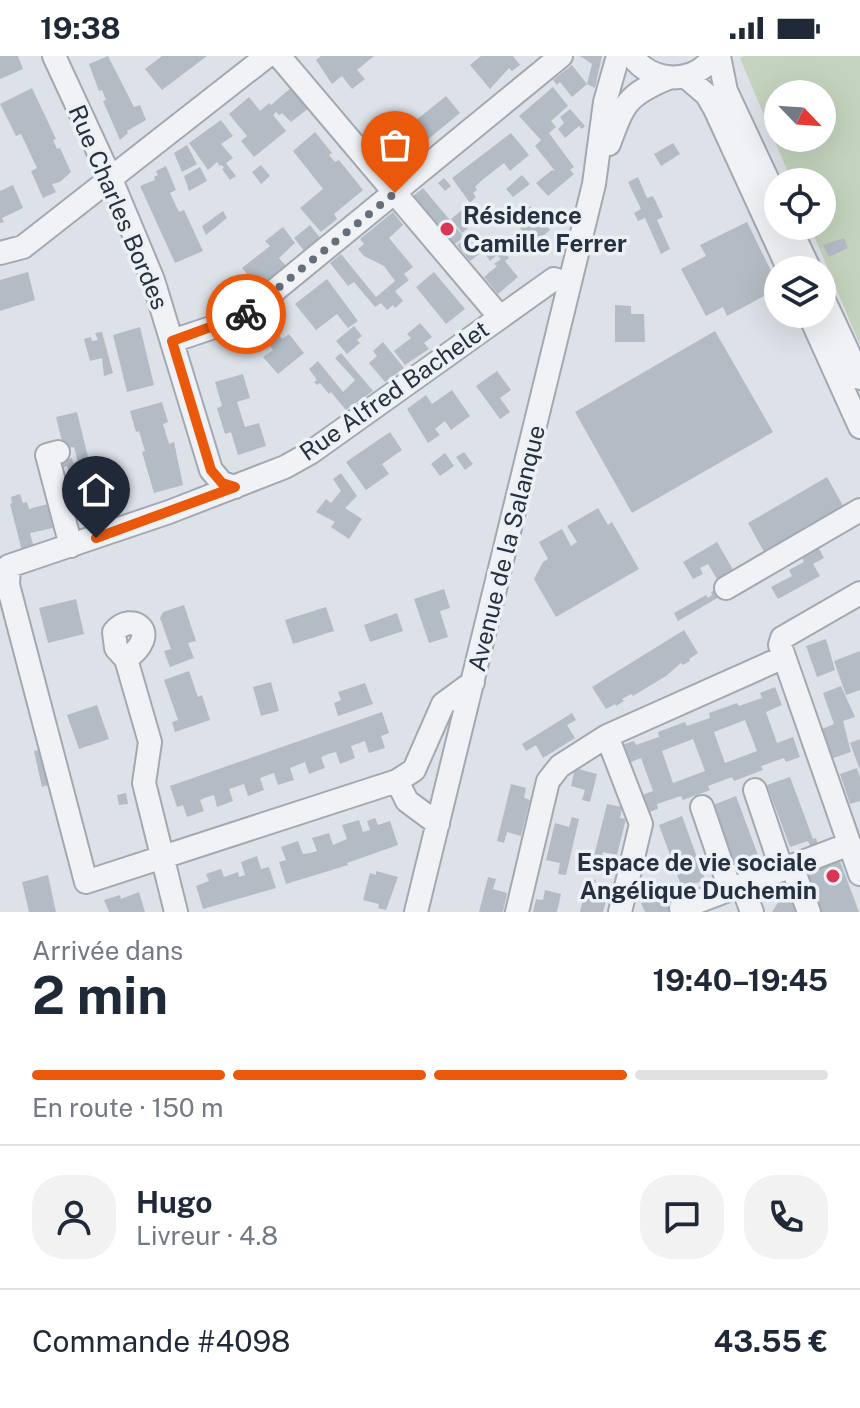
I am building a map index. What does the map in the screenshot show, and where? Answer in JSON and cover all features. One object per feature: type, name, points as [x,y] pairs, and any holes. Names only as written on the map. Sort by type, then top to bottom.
[{"type":"street","name":"Rue Charles Bordes","points":[[54,56],[153,280],[211,470],[222,483],[235,487]]},
{"type":"street","points":[[0,253],[23,247],[267,56]]},
{"type":"street","points":[[279,56],[499,316]]},
{"type":"street","points":[[172,341],[241,318],[561,56]]},
{"type":"street","name":"Avenue de la Salanque","points":[[594,184],[605,102],[618,56]]},
{"type":"street","points":[[632,56],[652,74],[677,77],[707,95],[783,256]]},
{"type":"street","points":[[717,56],[726,91],[764,172]]},
{"type":"street","name":"Avenue de la Salanque","points":[[416,912],[594,184],[621,109],[639,90],[699,71],[717,56]]},
{"type":"street","name":"Rue Alfred Bachelet","points":[[163,856],[86,882],[4,571],[285,467],[310,453],[554,279],[569,284]]},
{"type":"street","points":[[818,328],[854,383]]},
{"type":"street","points":[[834,328],[854,383],[860,427]]},
{"type":"street","points":[[58,452],[47,455],[71,546]]},
{"type":"street","points":[[726,588],[860,510]]},
{"type":"street","points":[[860,593],[782,638],[780,645],[860,874]]},
{"type":"street","points":[[517,912],[548,781],[560,766],[607,736],[784,657]]},
{"type":"street","points":[[126,659],[150,742],[144,783],[176,912]]},
{"type":"street","points":[[438,824],[407,801],[406,775],[443,704],[473,682]]},
{"type":"street","points":[[607,736],[641,824],[620,912]]},
{"type":"street","points":[[163,856],[406,775],[433,773],[448,781]]},
{"type":"street","points":[[755,790],[809,912]]},
{"type":"street","points":[[702,807],[736,887],[752,912]]},
{"type":"street","points":[[683,912],[681,908],[850,844]]},
{"type":"green space","points":[[860,56],[860,345],[836,288],[836,256],[823,256],[816,240],[836,240],[836,168],[786,168],[779,152],[836,152],[836,80],[764,80],[764,115],[740,58]]},
{"type":"building","points":[[0,56],[18,56],[23,69],[0,79]]},
{"type":"building","points":[[108,56],[134,107],[140,105],[146,120],[127,131],[120,140],[89,64]]},
{"type":"building","points":[[162,56],[207,56],[162,90],[145,69]]},
{"type":"building","points":[[321,56],[374,56],[357,70],[365,79],[352,89],[342,76],[332,84],[316,60]]},
{"type":"building","points":[[481,56],[513,56],[520,65],[512,71],[509,68],[490,89],[470,65]]},
{"type":"building","points":[[580,56],[602,56],[595,88],[587,84],[592,64]]},
{"type":"building","points":[[572,65],[587,84],[572,97],[560,82],[557,85],[553,80]]},
{"type":"building","points":[[292,87],[309,108],[291,122],[282,113],[279,115],[276,112],[273,115],[286,131],[254,157],[241,141],[247,136],[229,114],[249,97],[260,111]]},
{"type":"building","points":[[553,87],[568,106],[551,121],[556,127],[549,133],[574,167],[570,170],[574,174],[548,196],[536,183],[552,170],[555,171],[535,146],[541,140],[519,116]]},
{"type":"building","points":[[32,88],[56,139],[53,140],[57,149],[60,148],[71,172],[60,182],[52,184],[56,192],[43,198],[31,171],[37,168],[21,134],[16,136],[0,104]]},
{"type":"building","points":[[446,96],[460,113],[404,159],[389,142]]},
{"type":"building","points":[[570,109],[585,126],[582,129],[579,126],[565,138],[558,129],[564,123],[560,117]]},
{"type":"building","points":[[221,120],[233,136],[221,144],[233,158],[226,163],[236,176],[230,180],[217,162],[208,170],[189,143]]},
{"type":"building","points":[[315,132],[332,153],[329,155],[335,162],[339,160],[363,190],[334,214],[337,219],[321,232],[300,208],[323,189],[293,151]]},
{"type":"building","points":[[511,133],[529,155],[510,171],[504,163],[481,181],[473,193],[476,197],[470,203],[452,178]]},
{"type":"building","points":[[673,143],[680,154],[661,166],[654,154]]},
{"type":"building","points":[[187,145],[197,164],[182,172],[174,153]]},
{"type":"building","points":[[261,165],[270,176],[261,184],[252,172]]},
{"type":"building","points":[[166,166],[176,190],[170,193],[179,212],[184,210],[203,251],[175,263],[140,186],[155,180],[154,177],[158,175],[156,171]]},
{"type":"building","points":[[200,167],[207,181],[189,191],[184,176]]},
{"type":"building","points":[[522,175],[530,184],[513,197],[506,189]]},
{"type":"building","points":[[638,177],[647,198],[653,196],[663,217],[657,220],[670,249],[661,254],[645,218],[638,221],[634,213],[641,209],[628,182]]},
{"type":"building","points":[[444,178],[451,186],[445,191],[438,183]]},
{"type":"building","points":[[13,185],[23,208],[2,218],[4,222],[0,223],[0,191]]},
{"type":"building","points":[[423,188],[464,237],[452,246],[412,197]]},
{"type":"building","points":[[530,206],[550,230],[533,244],[513,219]]},
{"type":"building","points":[[470,209],[480,223],[478,225],[470,216],[468,218],[474,223],[462,233],[451,219],[462,210]]},
{"type":"building","points":[[223,211],[227,218],[206,235],[202,226]]},
{"type":"building","points":[[393,212],[403,225],[389,238],[413,267],[404,274],[409,280],[395,291],[403,301],[387,310],[381,303],[375,307],[354,282],[348,286],[330,263],[341,254],[376,297],[395,281],[384,266],[364,256],[358,249],[364,244],[360,239]]},
{"type":"building","points":[[747,222],[764,257],[764,296],[727,316],[723,307],[706,316],[681,269],[706,256],[700,245]]},
{"type":"building","points":[[310,225],[321,239],[305,252],[294,238]]},
{"type":"building","points":[[283,227],[295,243],[279,258],[287,267],[259,289],[242,268],[270,246],[265,241]]},
{"type":"building","points":[[471,234],[475,238],[480,234],[485,241],[491,236],[509,258],[505,261],[518,277],[498,294],[484,277],[501,259],[497,255],[490,261],[483,251],[470,261],[457,245]]},
{"type":"building","points":[[844,238],[848,248],[828,256],[823,245]]},
{"type":"building","points":[[28,272],[35,300],[0,311],[0,280]]},
{"type":"building","points":[[434,272],[465,309],[446,324],[416,287]]},
{"type":"building","points":[[327,279],[358,321],[348,328],[337,314],[316,330],[295,304]]},
{"type":"building","points":[[615,305],[631,306],[631,314],[644,314],[645,342],[615,342]]},
{"type":"building","points":[[420,323],[432,337],[424,343],[429,349],[405,365],[394,351],[411,338],[407,334]]},
{"type":"building","points":[[354,326],[362,336],[357,340],[360,343],[347,354],[336,341]]},
{"type":"building","points":[[140,327],[154,385],[127,392],[113,335]]},
{"type":"building","points":[[276,331],[282,339],[289,334],[304,353],[278,374],[263,357],[273,350],[265,340]]},
{"type":"building","points":[[715,331],[773,432],[632,513],[575,412]]},
{"type":"building","points":[[102,332],[113,373],[104,376],[102,358],[90,361],[84,339],[91,337],[92,341],[98,340],[95,333]]},
{"type":"building","points":[[383,342],[404,368],[385,382],[369,363],[377,356],[373,351]]},
{"type":"building","points":[[341,353],[373,391],[346,410],[331,392],[329,394],[320,383],[317,385],[314,382],[317,380],[309,369],[318,361],[343,392],[355,380],[335,358]]},
{"type":"building","points":[[497,371],[511,390],[500,398],[510,412],[500,419],[476,386]]},
{"type":"building","points":[[243,374],[250,398],[237,402],[245,427],[259,423],[266,446],[238,455],[231,432],[225,434],[217,408],[222,406],[215,382]]},
{"type":"building","points":[[452,390],[470,416],[451,430],[445,421],[435,429],[440,435],[428,443],[407,409],[426,395],[432,404]]},
{"type":"building","points":[[162,402],[168,422],[163,424],[169,444],[174,442],[183,485],[154,493],[142,452],[145,451],[130,411]]},
{"type":"building","points":[[77,412],[91,469],[69,475],[67,466],[62,468],[60,461],[72,458],[73,463],[78,462],[74,447],[64,449],[56,417]]},
{"type":"building","points":[[390,432],[402,450],[382,464],[389,474],[366,490],[346,462]]},
{"type":"building","points":[[464,452],[473,464],[465,470],[456,457]]},
{"type":"building","points":[[445,453],[454,466],[440,476],[431,464]]},
{"type":"building","points":[[120,467],[127,495],[101,501],[96,481],[99,480],[100,484],[108,482],[106,470]]},
{"type":"building","points":[[341,473],[357,496],[345,508],[362,519],[349,539],[331,527],[335,522],[316,512],[326,499],[331,503],[341,491],[333,479]]},
{"type":"building","points":[[827,477],[846,511],[767,557],[748,523]]},
{"type":"building","points":[[94,485],[102,518],[93,521],[84,487]]},
{"type":"building","points":[[20,494],[29,509],[48,504],[53,528],[30,533],[34,548],[22,551],[10,504],[11,497]]},
{"type":"building","points":[[598,508],[608,525],[612,522],[639,569],[556,617],[534,579],[548,559],[539,542],[562,529],[571,546],[577,542],[567,526]]},
{"type":"building","points":[[717,542],[736,575],[720,584],[708,564],[700,568],[703,574],[693,579],[683,562]]},
{"type":"building","points":[[817,545],[824,558],[813,564],[820,576],[778,599],[771,587],[792,576],[789,570],[804,562],[800,554]]},
{"type":"building","points":[[444,589],[450,608],[440,611],[448,637],[429,643],[414,599]]},
{"type":"building","points":[[714,590],[719,597],[678,621],[674,613],[706,595],[708,598]]},
{"type":"building","points":[[76,599],[84,634],[48,643],[39,608]]},
{"type":"building","points":[[184,605],[196,641],[188,643],[194,658],[170,667],[164,651],[171,649],[160,618],[163,612]]},
{"type":"building","points":[[326,607],[334,631],[293,644],[285,620]]},
{"type":"building","points":[[397,613],[403,631],[370,642],[364,625]]},
{"type":"building","points":[[684,630],[698,653],[666,676],[606,709],[592,687]]},
{"type":"building","points":[[826,639],[835,670],[817,677],[806,646]]},
{"type":"building","points":[[860,651],[860,690],[846,695],[834,661]]},
{"type":"building","points":[[189,671],[198,697],[202,695],[210,720],[175,732],[172,722],[178,720],[164,680]]},
{"type":"building","points":[[271,682],[279,711],[261,716],[253,687]]},
{"type":"building","points":[[365,683],[373,704],[338,716],[334,703],[341,700],[338,692]]},
{"type":"building","points":[[841,686],[855,717],[843,721],[851,752],[833,758],[822,729],[834,724],[823,693]]},
{"type":"building","points":[[775,687],[782,705],[766,712],[777,743],[793,737],[800,757],[786,762],[784,758],[761,766],[763,770],[734,781],[732,777],[708,786],[710,790],[683,800],[681,796],[657,804],[658,809],[644,814],[637,797],[653,791],[641,758],[626,764],[619,746],[634,741],[636,745],[659,737],[658,732],[685,722],[687,726],[710,718],[709,713],[762,698],[760,693]],"holes":[[[745,720],[757,751],[725,763],[714,732]],[[693,739],[705,771],[673,783],[662,751]]]},
{"type":"building","points":[[97,705],[109,739],[79,749],[67,715]]},
{"type":"building","points":[[382,712],[389,733],[381,736],[385,748],[369,753],[365,741],[351,746],[355,758],[340,764],[336,752],[328,754],[321,757],[325,768],[309,774],[305,762],[290,768],[294,780],[278,785],[274,773],[260,778],[264,790],[248,796],[244,784],[229,789],[233,801],[217,807],[214,795],[207,797],[200,800],[204,811],[187,817],[183,805],[177,807],[170,786]]},
{"type":"building","points":[[572,713],[576,720],[567,725],[575,738],[543,758],[536,745],[526,751],[522,744]]},
{"type":"building","points":[[860,739],[860,770],[850,743]]},
{"type":"building","points":[[43,749],[51,784],[42,787],[34,751]]},
{"type":"building","points":[[575,768],[597,774],[590,802],[582,800],[585,790],[571,786]]},
{"type":"building","points":[[857,768],[860,801],[850,804],[840,774]]},
{"type":"building","points":[[790,777],[813,839],[816,838],[818,845],[811,848],[808,841],[790,847],[767,785]]},
{"type":"building","points":[[511,784],[526,788],[524,798],[530,800],[521,836],[507,832],[504,843],[497,841]]},
{"type":"building","points":[[126,793],[128,804],[119,805],[117,795]]},
{"type":"building","points":[[736,796],[759,858],[763,857],[765,865],[759,867],[756,861],[735,868],[713,805]]},
{"type":"building","points":[[607,804],[622,807],[620,818],[626,819],[617,855],[603,852],[600,862],[593,860]]},
{"type":"building","points":[[682,816],[705,879],[709,877],[712,884],[704,887],[702,881],[682,888],[659,825]]},
{"type":"building","points":[[572,817],[579,819],[566,875],[558,874],[560,863],[546,860],[555,823],[569,827]]},
{"type":"building","points":[[375,818],[378,825],[390,821],[398,845],[348,865],[286,884],[279,862],[286,860],[281,847],[298,841],[303,854],[317,851],[312,838],[329,833],[333,845],[347,839],[342,825],[359,820],[363,832],[370,830],[367,821]]},
{"type":"building","points":[[837,853],[859,912],[819,912],[800,867]]},
{"type":"building","points":[[257,856],[261,869],[269,867],[276,888],[203,909],[196,886],[209,881],[206,874],[221,869],[224,877],[238,872],[239,877],[245,875],[241,862]]},
{"type":"building","points":[[376,871],[398,877],[386,910],[378,908],[379,904],[363,900],[370,873],[376,875]]},
{"type":"building","points":[[48,875],[56,912],[29,912],[22,882]]},
{"type":"building","points":[[488,877],[496,879],[493,889],[507,893],[503,912],[479,912]]},
{"type":"building","points":[[588,879],[596,880],[593,891],[608,894],[603,912],[580,912]]},
{"type":"building","points":[[666,886],[668,893],[665,894],[671,912],[645,912],[641,903],[661,895],[659,888]]},
{"type":"building","points":[[545,890],[561,894],[557,912],[533,912],[536,899],[543,900]]},
{"type":"building","points":[[786,890],[794,894],[800,912],[772,912]]},
{"type":"building","points":[[139,892],[145,912],[109,912],[104,900],[120,895],[121,899]]},
{"type":"way so far","points":[[246,314],[395,193]]},
{"type":"place","name":"Résidence Camille Ferrer","points":[[447,229]]},
{"type":"place","name":"Espace de vie sociale Angélique Duchemin","points":[[833,876]]},
{"type":"route","points":[[96,538],[235,487],[222,483],[211,470],[172,341],[246,314]]}]
